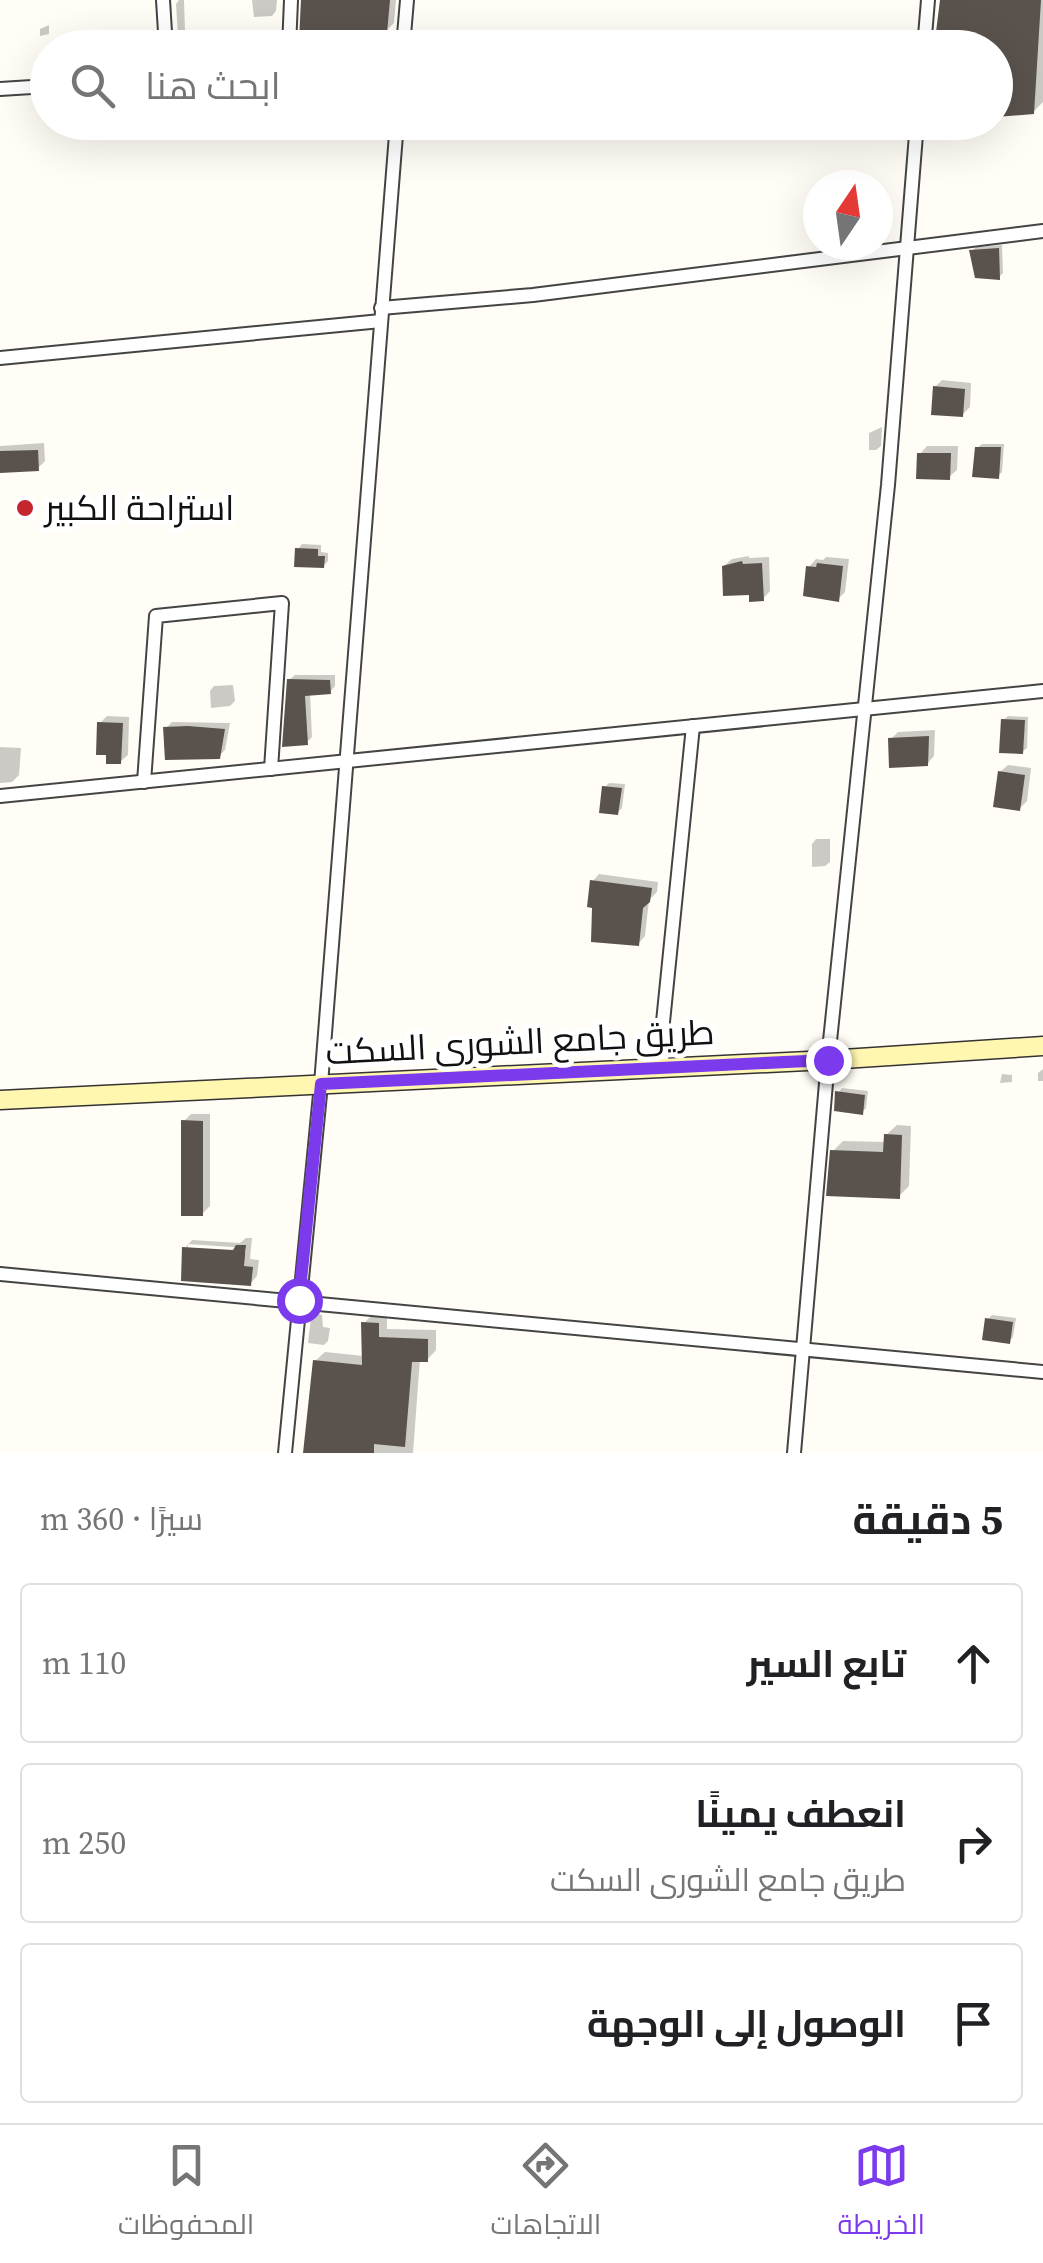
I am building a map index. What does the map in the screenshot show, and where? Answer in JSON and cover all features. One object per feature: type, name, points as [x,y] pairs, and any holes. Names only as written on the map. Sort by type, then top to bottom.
[{"type":"main road","name":"طريق جامع الشورى السكت","points":[[0,1100],[1043,1046]]},
{"type":"street","points":[[163,0],[165,30]]},
{"type":"street","points":[[289,30],[291,0]]},
{"type":"street","points":[[404,30],[407,0]]},
{"type":"street","points":[[926,30],[928,0]]},
{"type":"street","points":[[0,89],[30,87]]},
{"type":"street","points":[[285,1453],[321,1084],[396,140]]},
{"type":"street","points":[[794,1453],[828,1060],[866,708],[915,140]]},
{"type":"street","points":[[0,358],[381,315],[1043,231]]},
{"type":"street","points":[[144,782],[156,616],[282,603],[270,769]]},
{"type":"street","points":[[0,796],[1043,691]]},
{"type":"street","points":[[662,1068],[662,1022],[693,726]]},
{"type":"street","points":[[0,1274],[1043,1372]]},
{"type":"building","points":[[301,0],[390,0],[387,30],[300,30]]},
{"type":"building","points":[[940,0],[1041,0],[1034,114],[1013,116],[1013,30],[936,30]]},
{"type":"building","points":[[999,248],[1000,280],[975,278],[969,250]]},
{"type":"building","points":[[933,386],[965,389],[963,417],[931,415]]},
{"type":"building","points":[[975,447],[1001,447],[999,479],[972,477]]},
{"type":"building","points":[[38,450],[39,471],[0,473],[0,451]]},
{"type":"building","points":[[917,453],[951,453],[950,480],[916,479]]},
{"type":"building","points":[[295,548],[318,549],[318,556],[325,556],[324,568],[294,567]]},
{"type":"building","points":[[742,561],[762,563],[764,601],[749,602],[749,595],[723,596],[722,566]]},
{"type":"building","points":[[817,563],[843,566],[839,602],[803,596],[806,566],[816,567]]},
{"type":"building","points":[[287,679],[330,680],[331,694],[305,696],[308,745],[282,747]]},
{"type":"building","points":[[1001,719],[1025,720],[1023,754],[999,753]]},
{"type":"building","points":[[97,722],[123,723],[121,764],[106,764],[106,755],[96,755]]},
{"type":"building","points":[[163,727],[225,729],[220,759],[165,760]]},
{"type":"building","points":[[929,736],[928,766],[889,768],[888,738]]},
{"type":"building","points":[[998,771],[1025,775],[1020,811],[993,807]]},
{"type":"building","points":[[602,786],[622,788],[618,815],[599,813]]},
{"type":"building","points":[[590,880],[652,888],[650,902],[643,908],[639,946],[591,942],[592,908],[587,907]]},
{"type":"building","points":[[835,1091],[865,1095],[863,1115],[834,1111]]},
{"type":"building","points":[[181,1120],[203,1121],[203,1216],[181,1216]]},
{"type":"building","points":[[884,1134],[902,1135],[900,1199],[826,1196],[830,1150],[883,1152]]},
{"type":"building","points":[[236,1245],[246,1245],[244,1266],[253,1267],[251,1286],[181,1281],[182,1247],[233,1250]]},
{"type":"building","points":[[985,1318],[1013,1322],[1010,1344],[982,1340]]},
{"type":"building","points":[[361,1322],[379,1323],[379,1337],[428,1339],[428,1362],[412,1362],[405,1447],[374,1444],[374,1453],[303,1453],[313,1360],[362,1365]]},
{"type":"place","name":"استراحة الكبير","points":[[25,508]]},
{"type":"route","points":[[299,1300],[321,1084],[828,1060]]}]
